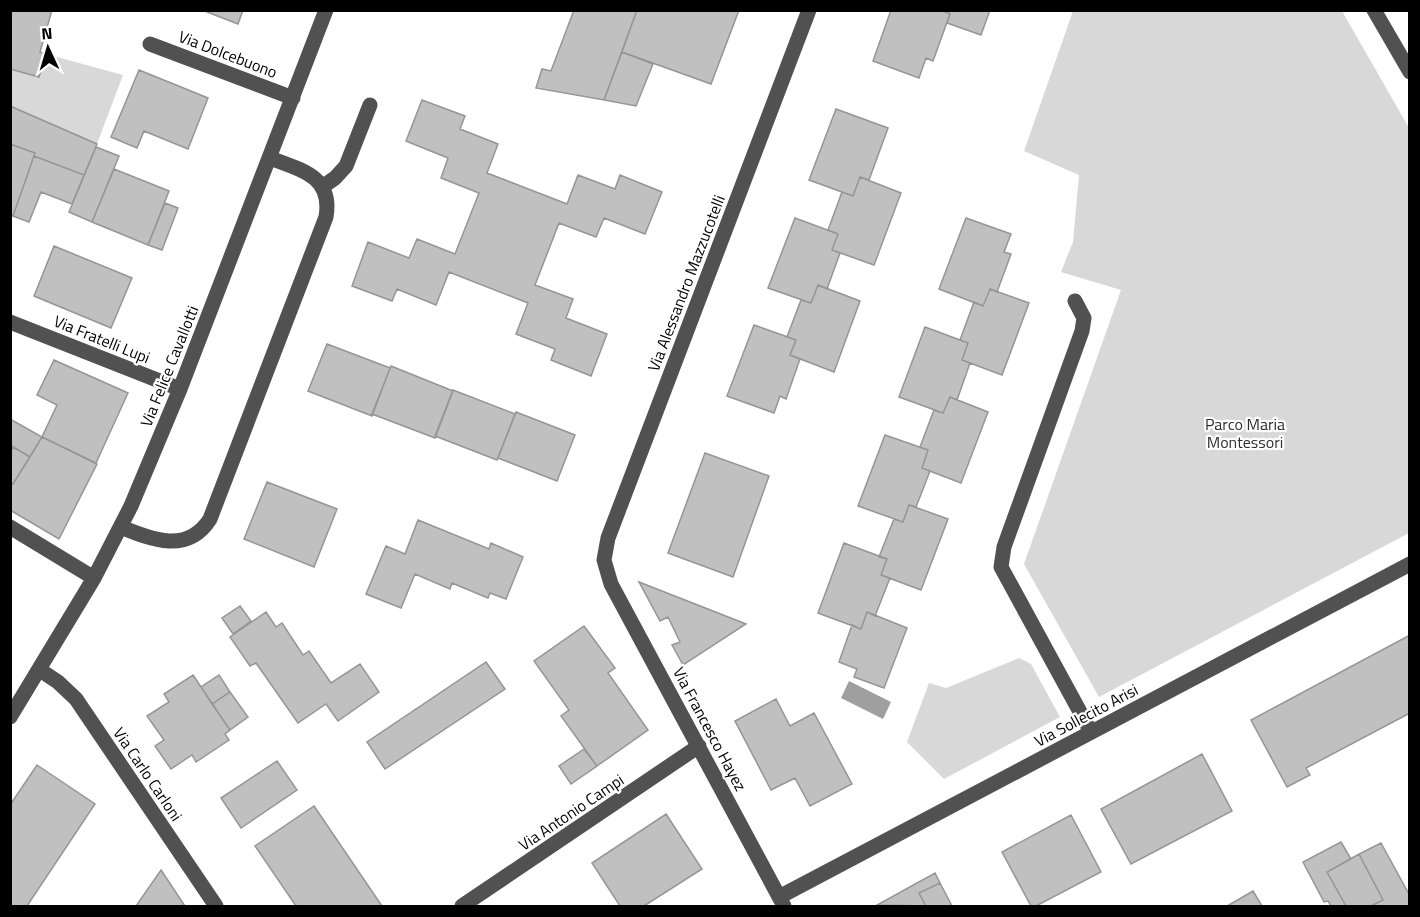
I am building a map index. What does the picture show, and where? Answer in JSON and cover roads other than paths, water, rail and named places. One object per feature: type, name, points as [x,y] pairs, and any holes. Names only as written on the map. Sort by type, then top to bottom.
[{"type":"street","name":"Via Felice Cavallotti","points":[[10,717],[94,578],[121,527],[180,389],[326,10]]},
{"type":"street","name":"Via Alessandro Mazzucotelli","points":[[606,569],[604,560],[608,538],[809,10]]},
{"type":"street","points":[[1374,10],[1410,72]]},
{"type":"street","name":"Via Dolcebuono","points":[[150,44],[293,98]]},
{"type":"street","points":[[322,187],[346,166],[370,105]]},
{"type":"street","points":[[121,527],[144,537],[171,543],[195,536],[210,519],[326,217],[328,200],[322,187],[304,171],[270,158]]},
{"type":"street","points":[[1075,301],[1084,318],[1082,331],[1004,547],[1000,567],[1091,732]]},
{"type":"street","name":"Via Fratelli Lupi","points":[[10,322],[180,389]]},
{"type":"street","points":[[10,527],[94,578]]},
{"type":"street","name":"Via Sollecito Arisi","points":[[782,902],[1091,732],[1410,564]]},
{"type":"street","name":"Via Francesco Hayez","points":[[606,569],[611,584],[782,902]]},
{"type":"street","name":"Via Carlo Carloni","points":[[40,670],[58,682],[75,699],[216,906]]},
{"type":"street","name":"Via Antonio Campi","points":[[462,906],[699,746]]},
{"type":"park label","name":"Parco Maria Montessori","points":[[1245,433]]}]
